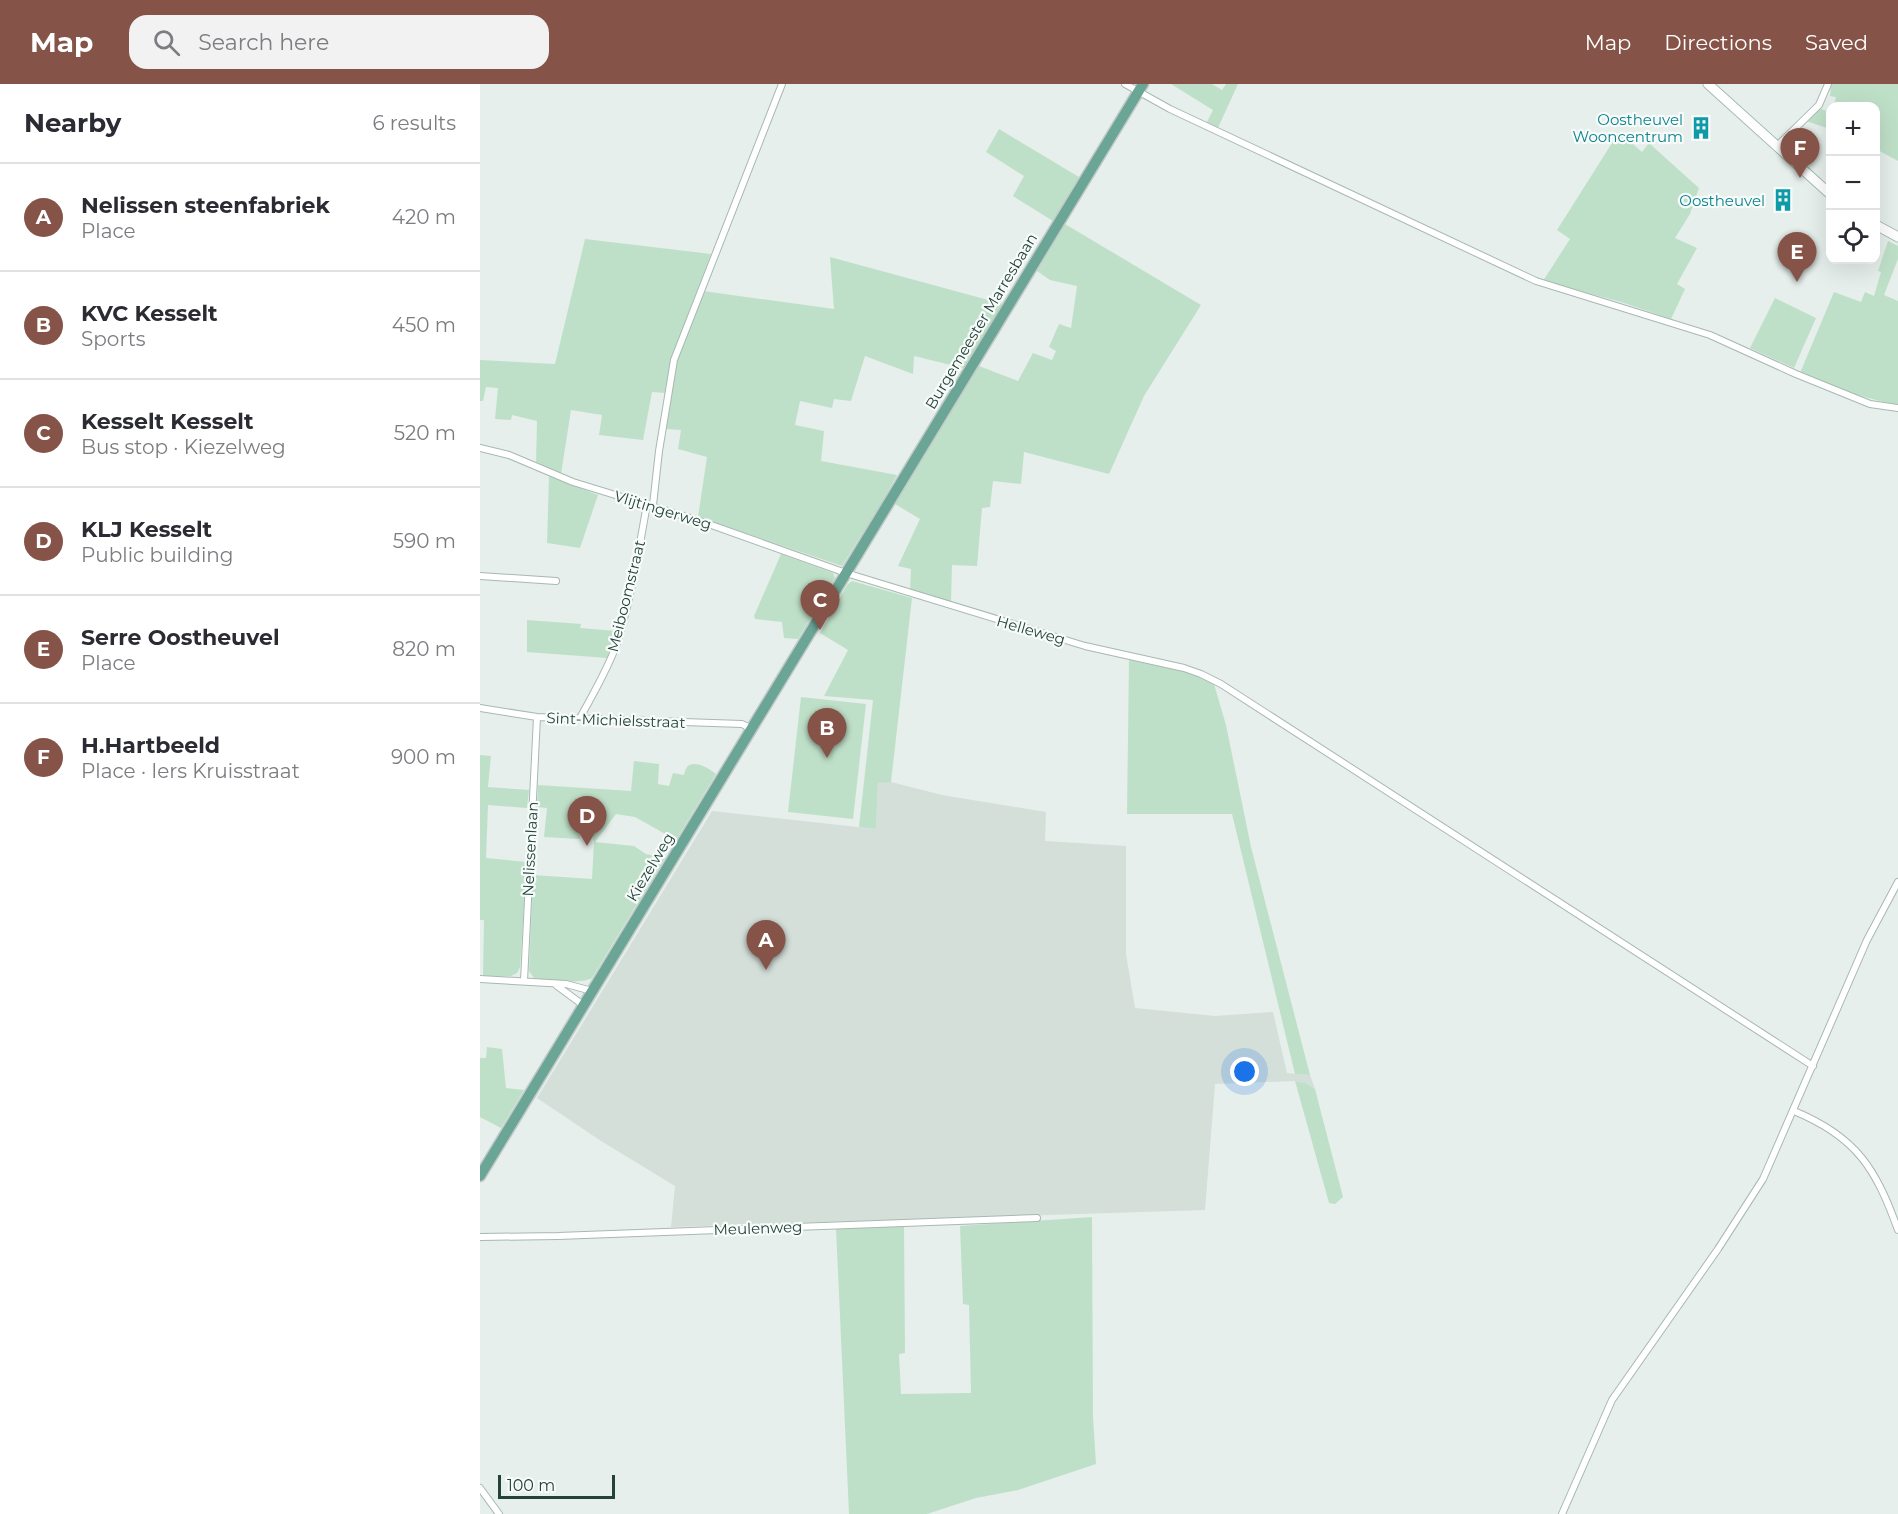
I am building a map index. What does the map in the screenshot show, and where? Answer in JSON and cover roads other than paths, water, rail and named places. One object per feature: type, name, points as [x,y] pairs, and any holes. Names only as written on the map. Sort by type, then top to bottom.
[{"type":"main road","name":"Burgemeester Marresbaan","points":[[846,573],[1140,88]]},
{"type":"main road","name":"Kiezelweg","points":[[480,1176],[846,573]]},
{"type":"street","name":"Meiboomstraat","points":[[580,718],[617,643],[650,505],[674,360],[782,84]]},
{"type":"street","points":[[1125,84],[1140,88],[1536,281],[1710,335],[1870,404],[1898,408]]},
{"type":"street","points":[[1708,84],[1826,190]]},
{"type":"street","points":[[1777,146],[1819,105],[1828,84]]},
{"type":"street","points":[[1880,228],[1898,237]]},
{"type":"street","name":"Vlijtingerweg","points":[[480,448],[509,454],[573,482],[650,505],[846,573]]},
{"type":"street","name":"Helleweg","points":[[846,573],[1085,646],[1184,668],[1216,682],[1813,1066]]},
{"type":"street","points":[[480,576],[556,581]]},
{"type":"street","name":"Sint-Michielsstraat","points":[[480,708],[537,717],[742,724],[752,729]]},
{"type":"street","name":"Nelissenlaan","points":[[524,981],[537,717]]},
{"type":"street","points":[[1562,1514],[1612,1400],[1754,1195],[1772,1163],[1867,940],[1898,882]]},
{"type":"street","points":[[480,979],[566,984],[592,991]]},
{"type":"street","points":[[556,985],[583,1005]]},
{"type":"street","points":[[1794,1111],[1827,1126],[1857,1153],[1880,1184],[1898,1230]]},
{"type":"street","name":"Meulenweg","points":[[480,1237],[1037,1218]]},
{"type":"street","points":[[480,1488],[499,1514]]},
{"type":"place","name":"Oostheuvel Wooncentrum","points":[[1701,128]]},
{"type":"place","name":"H.Hartbeeld","points":[[1800,178]]},
{"type":"place","name":"Oostheuvel","points":[[1783,200]]},
{"type":"place","name":"Serre Oostheuvel","points":[[1797,282]]},
{"type":"place","name":"Kesselt Kesselt","points":[[820,630]]},
{"type":"place","name":"KVC Kesselt","points":[[827,758]]},
{"type":"place","name":"KLJ Kesselt","points":[[587,846]]},
{"type":"place","name":"Nelissen steenfabriek","points":[[766,970]]}]
